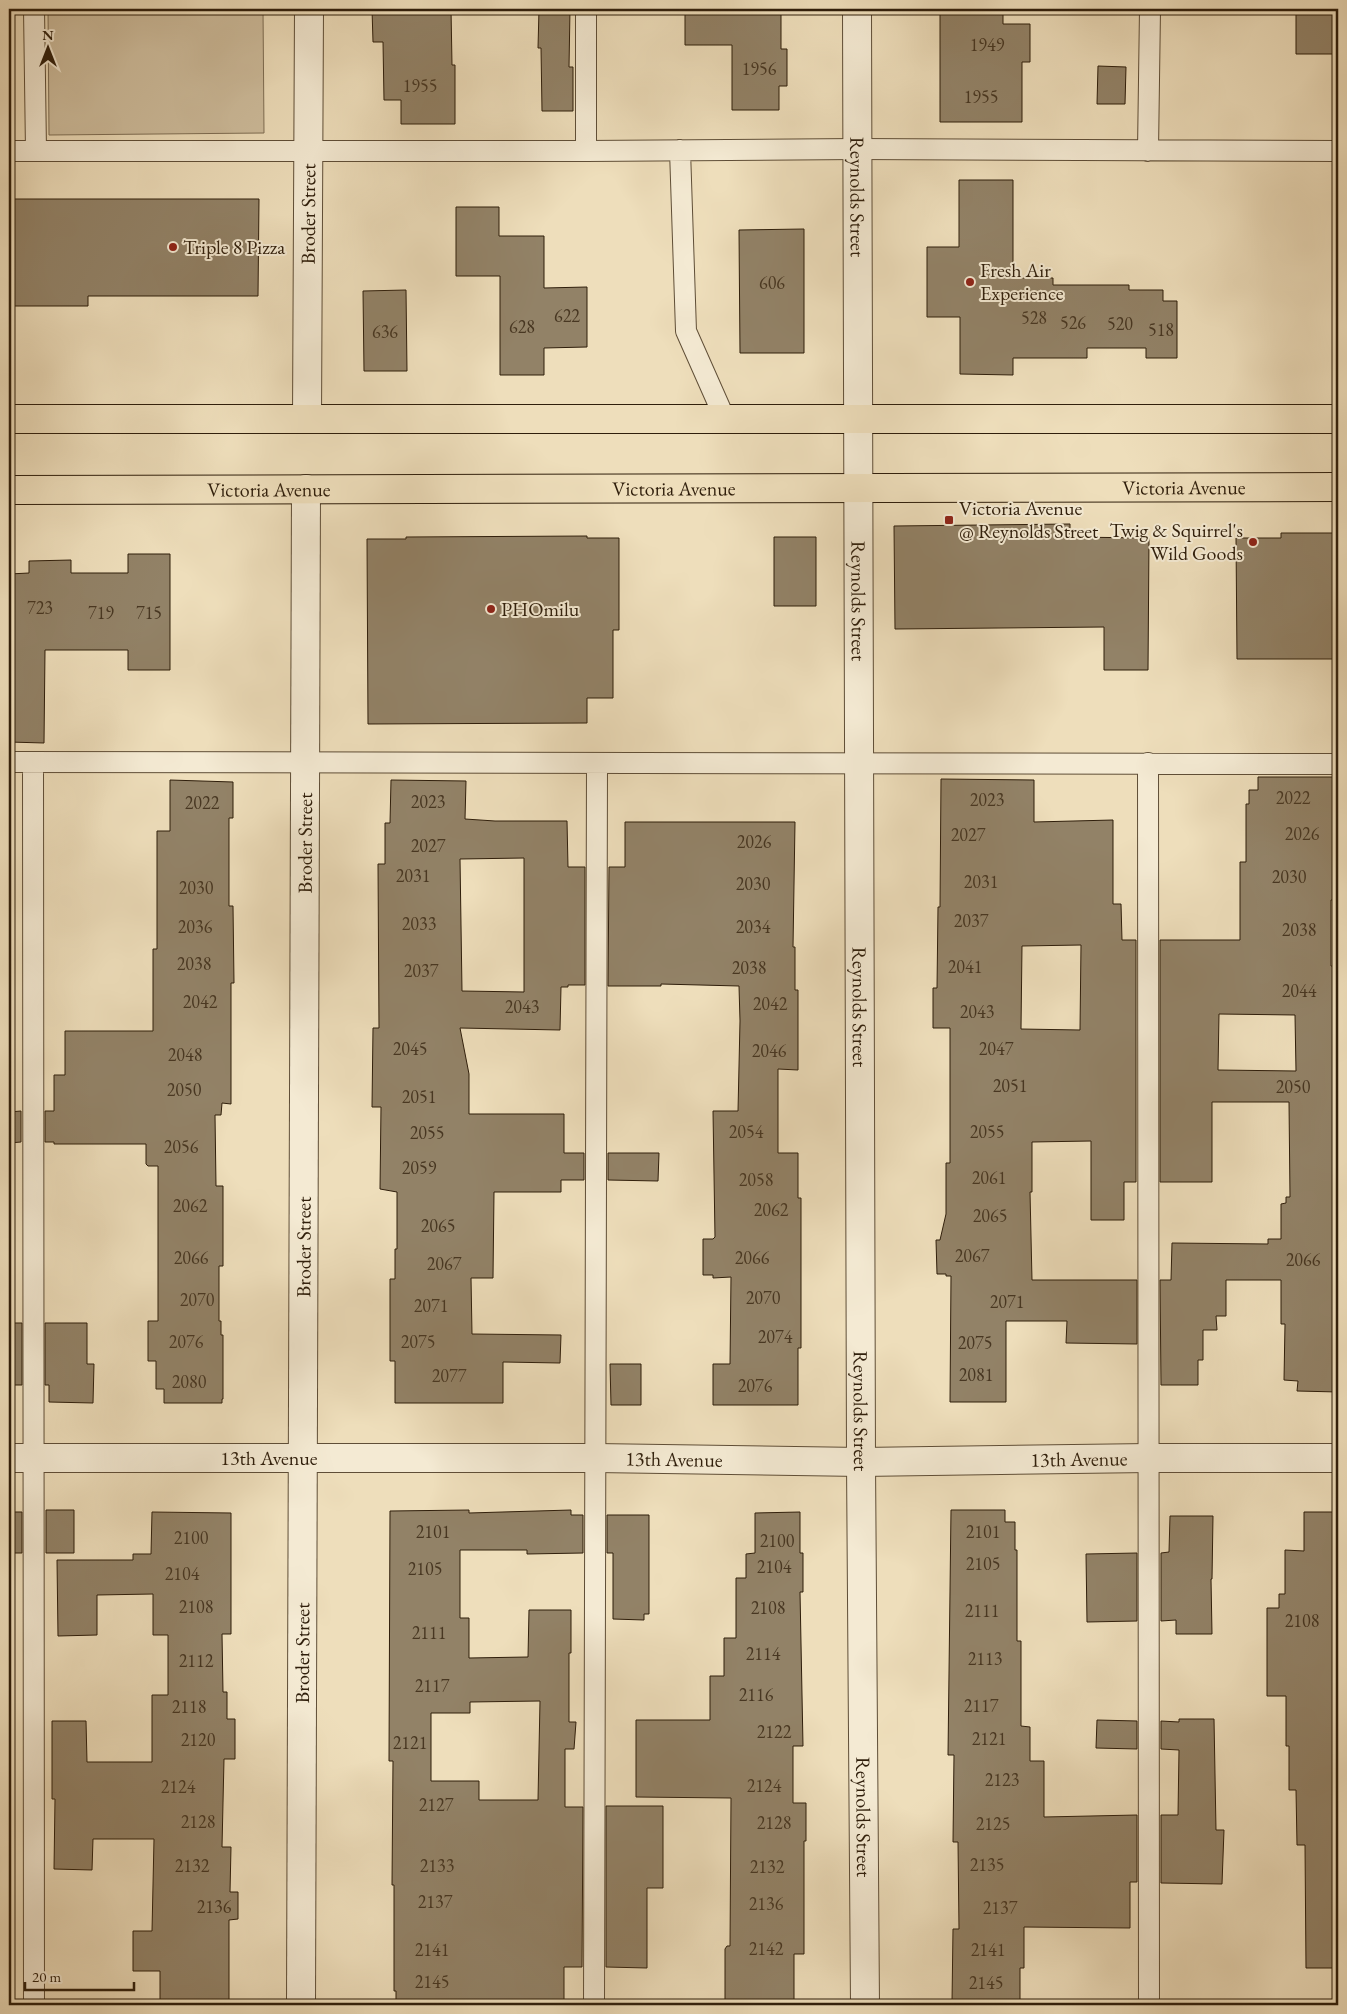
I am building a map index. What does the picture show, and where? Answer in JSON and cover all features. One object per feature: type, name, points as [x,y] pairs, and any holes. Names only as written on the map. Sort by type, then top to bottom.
[{"type":"main road","points":[[9,419],[1338,419]]},
{"type":"main road","name":"Victoria Avenue","points":[[9,490],[1338,487]]},
{"type":"street","name":"Broder Street","points":[[307,419],[308,9]]},
{"type":"street","name":"Reynolds Street","points":[[857,9],[860,1462],[866,2005]]},
{"type":"street","name":"Broder Street","points":[[302,2005],[306,489]]},
{"type":"street","name":"13th Avenue","points":[[21,1458],[596,1458],[860,1462],[1149,1458],[1338,1458]]},
{"type":"lane","points":[[34,9],[36,151]]},
{"type":"lane","points":[[586,9],[586,151]]},
{"type":"lane","points":[[1148,151],[1150,9]]},
{"type":"lane","points":[[9,151],[858,149],[1338,151]]},
{"type":"lane","points":[[680,150],[686,331],[725,419]]},
{"type":"lane","points":[[9,762],[1338,764]]},
{"type":"lane","points":[[33,762],[21,1458],[34,2005]]},
{"type":"lane","points":[[594,2005],[597,763]]},
{"type":"lane","points":[[1148,763],[1149,2005]]},
{"type":"shaded area","points":[[48,9],[263,9],[264,133],[49,135]]},
{"type":"building","points":[[372,9],[451,9],[452,65],[455,65],[455,124],[401,124],[401,100],[384,100],[383,42],[373,42]]},
{"type":"building","points":[[539,9],[570,9],[569,67],[573,67],[573,111],[542,111],[541,48],[538,48]]},
{"type":"building","points":[[685,9],[781,9],[781,49],[787,49],[787,86],[779,86],[779,110],[732,110],[732,45],[685,45]]},
{"type":"building","points":[[940,9],[1003,9],[1003,24],[1030,24],[1030,62],[1022,62],[1022,122],[940,122]]},
{"type":"building","points":[[1296,14],[1338,14],[1338,54],[1296,54]]},
{"type":"building","points":[[1098,66],[1126,67],[1125,104],[1097,104]]},
{"type":"building","points":[[959,180],[1013,180],[1013,278],[1053,278],[1053,285],[1129,285],[1129,290],[1163,290],[1163,301],[1177,301],[1177,358],[1146,358],[1146,348],[1087,348],[1087,358],[1013,358],[1013,375],[960,374],[960,317],[927,317],[927,247],[959,247]]},
{"type":"building","name":"Triple 8 Pizza","points":[[9,199],[259,199],[258,296],[88,296],[88,306],[9,306]]},
{"type":"building","points":[[456,207],[499,207],[499,236],[544,236],[544,288],[587,287],[587,347],[544,348],[544,375],[500,375],[500,276],[456,276]]},
{"type":"building","points":[[804,229],[804,353],[740,353],[739,230]]},
{"type":"building","points":[[406,290],[407,371],[364,371],[363,291]]},
{"type":"building","points":[[1070,524],[1070,537],[1149,538],[1148,670],[1104,670],[1104,627],[895,629],[894,526]]},
{"type":"building","points":[[1281,533],[1338,533],[1338,659],[1237,659],[1236,538],[1281,538]]},
{"type":"building","points":[[587,536],[587,538],[619,538],[619,630],[613,630],[613,698],[587,698],[587,723],[368,724],[367,539]]},
{"type":"building","points":[[774,537],[816,537],[816,606],[774,606]]},
{"type":"building","points":[[128,554],[170,554],[170,670],[128,670],[128,650],[45,650],[44,743],[9,742],[9,574],[29,573],[29,561],[71,560],[71,573],[128,573]]},
{"type":"building","points":[[1258,777],[1338,777],[1338,891],[1337,900],[1331,900],[1331,966],[1338,966],[1338,1392],[1297,1391],[1298,1381],[1284,1380],[1285,1324],[1281,1324],[1281,1280],[1226,1280],[1226,1316],[1216,1316],[1217,1330],[1203,1330],[1203,1360],[1198,1360],[1198,1385],[1161,1385],[1160,1280],[1171,1280],[1172,1243],[1268,1244],[1268,1239],[1281,1239],[1281,1204],[1286,1203],[1286,1197],[1290,1197],[1289,1102],[1212,1102],[1212,1182],[1160,1182],[1160,940],[1240,940],[1240,862],[1246,862],[1246,804],[1249,804],[1249,790],[1258,790]],"holes":[[[1219,1014],[1295,1015],[1296,1071],[1218,1070]]]},
{"type":"building","points":[[941,779],[1034,780],[1034,822],[1113,820],[1113,904],[1121,904],[1122,940],[1136,940],[1136,1182],[1124,1182],[1124,1220],[1091,1220],[1091,1141],[1032,1142],[1032,1192],[1030,1192],[1032,1280],[1137,1280],[1137,1344],[1066,1343],[1067,1321],[1006,1321],[1006,1402],[950,1402],[951,1276],[937,1274],[936,1240],[940,1240],[946,1214],[946,1163],[950,1163],[950,1028],[933,1028],[933,988],[937,988],[938,907],[940,907]],"holes":[[[1081,945],[1080,1030],[1021,1029],[1022,946]]]},
{"type":"building","points":[[170,780],[233,782],[233,818],[229,818],[229,906],[233,906],[234,983],[231,983],[231,1104],[222,1103],[221,1115],[215,1115],[216,1186],[223,1186],[223,1266],[219,1266],[219,1321],[221,1321],[221,1335],[223,1335],[222,1403],[164,1403],[164,1389],[156,1389],[156,1361],[148,1361],[148,1321],[158,1321],[158,1166],[148,1166],[146,1164],[146,1144],[54,1144],[54,1142],[45,1142],[45,1111],[54,1111],[54,1075],[65,1075],[65,1031],[153,1031],[153,949],[157,949],[157,831],[170,831]]},
{"type":"building","points":[[391,780],[466,781],[465,819],[567,821],[568,867],[585,867],[585,985],[561,987],[560,1030],[460,1028],[469,1074],[469,1114],[564,1114],[564,1153],[584,1153],[584,1180],[561,1180],[561,1192],[494,1192],[493,1278],[471,1278],[472,1334],[561,1335],[560,1363],[503,1362],[503,1403],[395,1403],[395,1361],[390,1361],[390,1279],[395,1279],[397,1192],[380,1189],[381,1107],[372,1107],[373,1028],[379,1028],[378,864],[385,864],[385,823],[390,823]],"holes":[[[524,858],[524,992],[462,991],[460,859]]]},
{"type":"building","points":[[625,822],[795,822],[793,947],[795,947],[795,990],[798,990],[798,1070],[778,1069],[778,1153],[798,1153],[798,1198],[801,1198],[801,1348],[798,1348],[798,1405],[713,1405],[713,1364],[730,1364],[731,1277],[713,1278],[713,1275],[703,1275],[703,1239],[713,1239],[715,1237],[713,1111],[738,1111],[739,986],[661,984],[661,986],[608,986],[609,867],[625,867]]},
{"type":"building","points":[[21,1111],[21,1142],[9,1143],[9,1112]]},
{"type":"building","points":[[608,1153],[659,1153],[658,1181],[608,1180]]},
{"type":"building","points":[[9,1323],[22,1323],[22,1385],[9,1385]]},
{"type":"building","points":[[45,1323],[87,1323],[87,1364],[94,1364],[93,1403],[49,1402],[49,1385],[45,1385]]},
{"type":"building","points":[[610,1364],[641,1364],[641,1405],[611,1405]]},
{"type":"building","points":[[46,1510],[74,1510],[74,1553],[46,1553]]},
{"type":"building","points":[[469,1510],[469,1513],[571,1510],[571,1515],[583,1515],[583,1553],[527,1554],[527,1550],[460,1550],[460,1618],[469,1618],[469,1658],[528,1657],[529,1610],[571,1610],[569,1722],[576,1722],[574,1749],[565,1749],[565,1807],[583,1807],[582,1967],[564,1967],[564,2005],[396,2005],[396,1991],[394,1991],[394,1885],[392,1885],[393,1761],[389,1761],[390,1511]],"holes":[[[540,1701],[538,1800],[479,1800],[479,1781],[431,1781],[431,1713],[470,1713],[470,1702]]]},
{"type":"building","points":[[951,1510],[1005,1510],[1005,1522],[1015,1522],[1015,1550],[1017,1550],[1017,1641],[1021,1641],[1021,1726],[1030,1727],[1030,1761],[1044,1761],[1044,1817],[1137,1815],[1137,1882],[1130,1882],[1130,1928],[1024,1927],[1024,1968],[1020,1968],[1020,2002],[952,2002],[953,1929],[959,1929],[958,1842],[953,1842],[954,1755],[948,1755]]},
{"type":"building","points":[[9,1512],[22,1512],[22,1553],[9,1553]]},
{"type":"building","points":[[152,1512],[231,1513],[231,1634],[222,1634],[223,1692],[227,1692],[227,1719],[235,1719],[235,1759],[224,1759],[222,1847],[231,1847],[230,1892],[238,1892],[238,1919],[229,1920],[229,2005],[160,2005],[160,1971],[133,1971],[133,1931],[152,1931],[154,1839],[93,1839],[92,1870],[54,1869],[55,1799],[52,1799],[52,1721],[86,1721],[87,1762],[152,1762],[152,1695],[168,1695],[168,1635],[153,1635],[153,1594],[97,1595],[97,1635],[58,1636],[57,1560],[133,1560],[133,1554],[151,1554]]},
{"type":"building","points":[[800,1512],[800,1553],[803,1553],[803,1592],[800,1592],[803,1746],[793,1746],[793,1803],[806,1803],[804,1954],[794,1954],[794,2005],[725,2005],[725,1949],[727,1946],[730,1946],[731,1798],[636,1797],[636,1720],[710,1720],[710,1676],[724,1676],[724,1638],[736,1638],[736,1578],[746,1578],[746,1554],[755,1553],[755,1513]]},
{"type":"building","points":[[1304,1512],[1338,1512],[1338,1968],[1306,1968],[1305,1845],[1297,1845],[1296,1790],[1289,1790],[1289,1746],[1286,1746],[1286,1696],[1267,1696],[1267,1608],[1279,1608],[1279,1594],[1285,1594],[1285,1550],[1304,1551]]},
{"type":"building","points":[[607,1515],[649,1515],[649,1614],[644,1614],[644,1620],[613,1619],[613,1553],[607,1553]]},
{"type":"building","points":[[1170,1516],[1213,1516],[1212,1634],[1176,1634],[1176,1620],[1161,1621],[1161,1553],[1169,1552]]},
{"type":"building","points":[[1137,1553],[1137,1621],[1087,1622],[1086,1554]]},
{"type":"building","points":[[1179,1719],[1214,1719],[1216,1830],[1224,1830],[1222,1884],[1161,1883],[1161,1815],[1178,1815],[1179,1750],[1161,1749],[1161,1721],[1179,1722]]},
{"type":"building","points":[[1097,1720],[1137,1721],[1137,1749],[1096,1748]]},
{"type":"building","points":[[606,1806],[663,1806],[663,1888],[647,1888],[647,1968],[606,1967]]},
{"type":"place","name":"Triple 8 Pizza","points":[[173,247]]},
{"type":"place","name":"Fresh Air Experience","points":[[970,282]]},
{"type":"place","name":"Victoria Avenue @ Reynolds Street","points":[[949,520]]},
{"type":"place","name":"Twig & Squirrel's Wild Goods","points":[[1253,542]]},
{"type":"place","name":"PHOmilu","points":[[491,609]]}]
